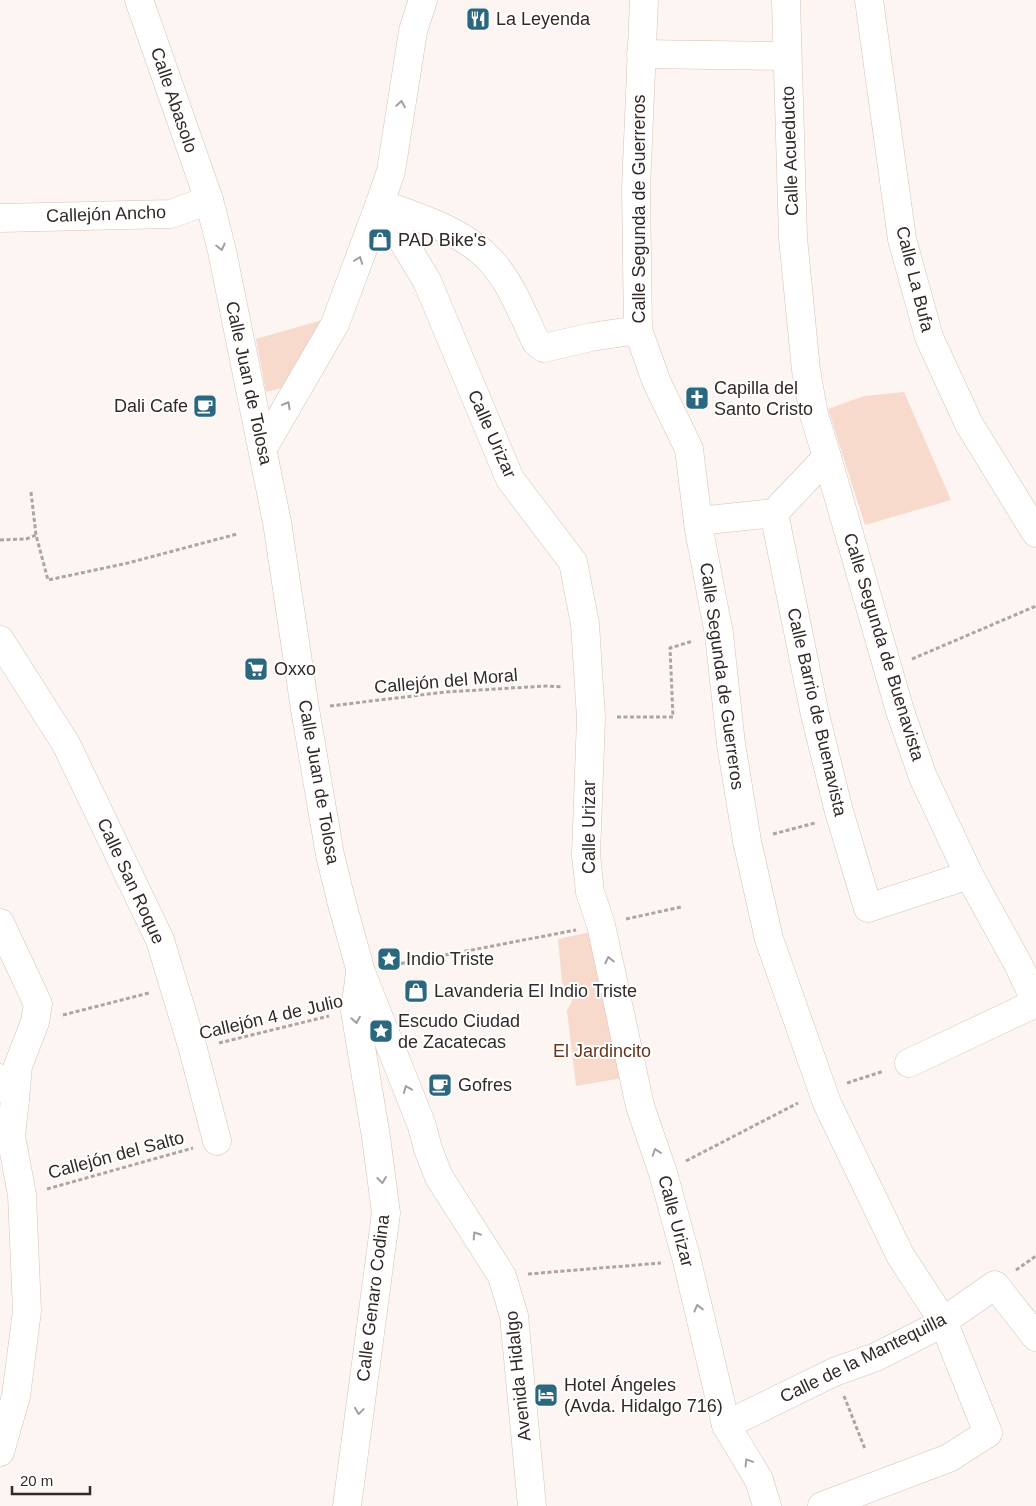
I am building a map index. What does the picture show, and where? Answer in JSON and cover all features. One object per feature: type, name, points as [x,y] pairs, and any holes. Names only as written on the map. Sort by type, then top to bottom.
[{"type":"street","name":"Calle Abasolo","points":[[139,0],[209,200]]},
{"type":"street","points":[[263,448],[335,324],[380,203],[391,171],[413,31],[423,0]]},
{"type":"street","name":"Calle Segunda de Guerreros","points":[[644,0],[636,188],[638,330],[657,383],[689,449],[698,521],[719,634],[731,744],[747,841],[769,939],[831,1112],[900,1255],[943,1321],[988,1433],[949,1458],[822,1506]]},
{"type":"street","name":"Calle Acueducto","points":[[786,0],[793,238],[800,302]]},
{"type":"street","name":"Calle La Bufa","points":[[869,0],[902,239],[929,336],[970,424],[1036,533]]},
{"type":"street","points":[[641,54],[787,56]]},
{"type":"street","name":"Callejón Ancho","points":[[0,218],[171,214],[209,200]]},
{"type":"street","name":"Calle Juan de Tolosa","points":[[209,200],[222,251],[277,522],[305,709],[330,855],[360,972],[422,1126],[428,1149],[439,1177],[502,1276]]},
{"type":"street","points":[[380,203],[439,227],[474,245],[492,262],[509,286],[536,342],[544,348],[591,337],[638,330]]},
{"type":"street","name":"Calle Urizar","points":[[380,203],[427,281],[510,479],[573,562],[585,624],[591,718],[586,855],[590,892],[601,925],[640,1106],[663,1173],[687,1261],[726,1426],[759,1480],[767,1506]]},
{"type":"street","name":"Calle Segunda de Buenavista","points":[[800,302],[806,370],[814,414],[900,711],[923,777],[969,875],[1018,964],[1036,1002]]},
{"type":"street","points":[[698,521],[774,513],[827,457]]},
{"type":"street","name":"Calle Barrio de Buenavista","points":[[774,513],[814,710],[840,816],[868,908],[969,875]]},
{"type":"street","name":"Calle San Roque","points":[[0,640],[66,744],[160,940],[193,1049],[217,1142]]},
{"type":"street","points":[[0,923],[38,1004],[35,1022],[18,1066],[7,1088],[11,1136],[22,1195],[27,1311],[16,1396],[0,1452]]},
{"type":"street","name":"Calle Genaro Codina","points":[[346,1506],[386,1213],[376,1137],[354,1011],[360,972]]},
{"type":"street","points":[[909,1063],[1036,1002]]},
{"type":"street","name":"Avenida Hidalgo","points":[[502,1276],[514,1316],[532,1506]]},
{"type":"street","name":"Calle de la Mantequilla","points":[[726,1426],[834,1372],[876,1356],[935,1327],[995,1285],[1036,1337]]},
{"type":"path","points":[[31,492],[36,535],[48,580],[128,563],[237,534]]},
{"type":"path","points":[[0,540],[26,539],[36,535]]},
{"type":"path","points":[[889,670],[1036,606]]},
{"type":"path","points":[[591,718],[673,717],[670,648],[719,634]]},
{"type":"path","name":"Callejón del Moral","points":[[305,709],[446,692],[546,686],[589,689]]},
{"type":"path","points":[[747,841],[840,816]]},
{"type":"path","points":[[360,972],[601,925],[681,907]]},
{"type":"path","points":[[35,1022],[174,986]]},
{"type":"path","name":"Callejón 4 de Julio","points":[[193,1049],[354,1011]]},
{"type":"path","points":[[663,1173],[823,1091],[909,1063]]},
{"type":"path","name":"Callejón del Salto","points":[[22,1195],[217,1142]]},
{"type":"path","points":[[502,1276],[687,1261]]},
{"type":"path","points":[[834,1372],[865,1449]]},
{"type":"green space","points":[[322,320],[286,387],[266,392],[256,339]]},
{"type":"green space","points":[[904,392],[951,500],[865,525],[828,409],[864,396]]},
{"type":"green space","name":"El Jardincito","points":[[605,929],[640,1075],[576,1086],[567,1010],[572,1001],[562,982],[558,939]]},
{"type":"place","name":"La Leyenda","points":[[478,19]]},
{"type":"place","name":"PAD Bike's","points":[[380,240]]},
{"type":"place","name":"Capilla del Santo Cristo","points":[[697,398]]},
{"type":"place","name":"Dali Cafe","points":[[205,406]]},
{"type":"place","name":"Oxxo","points":[[256,669]]},
{"type":"place","name":"Indio Triste","points":[[389,959]]},
{"type":"place","name":"Lavanderia El Indio Triste","points":[[416,991]]},
{"type":"place","name":"Escudo Ciudad de Zacatecas","points":[[381,1031]]},
{"type":"place","name":"Gofres","points":[[440,1085]]},
{"type":"place","name":"Hotel Ángeles (Avda. Hidalgo 716)","points":[[546,1395]]}]
